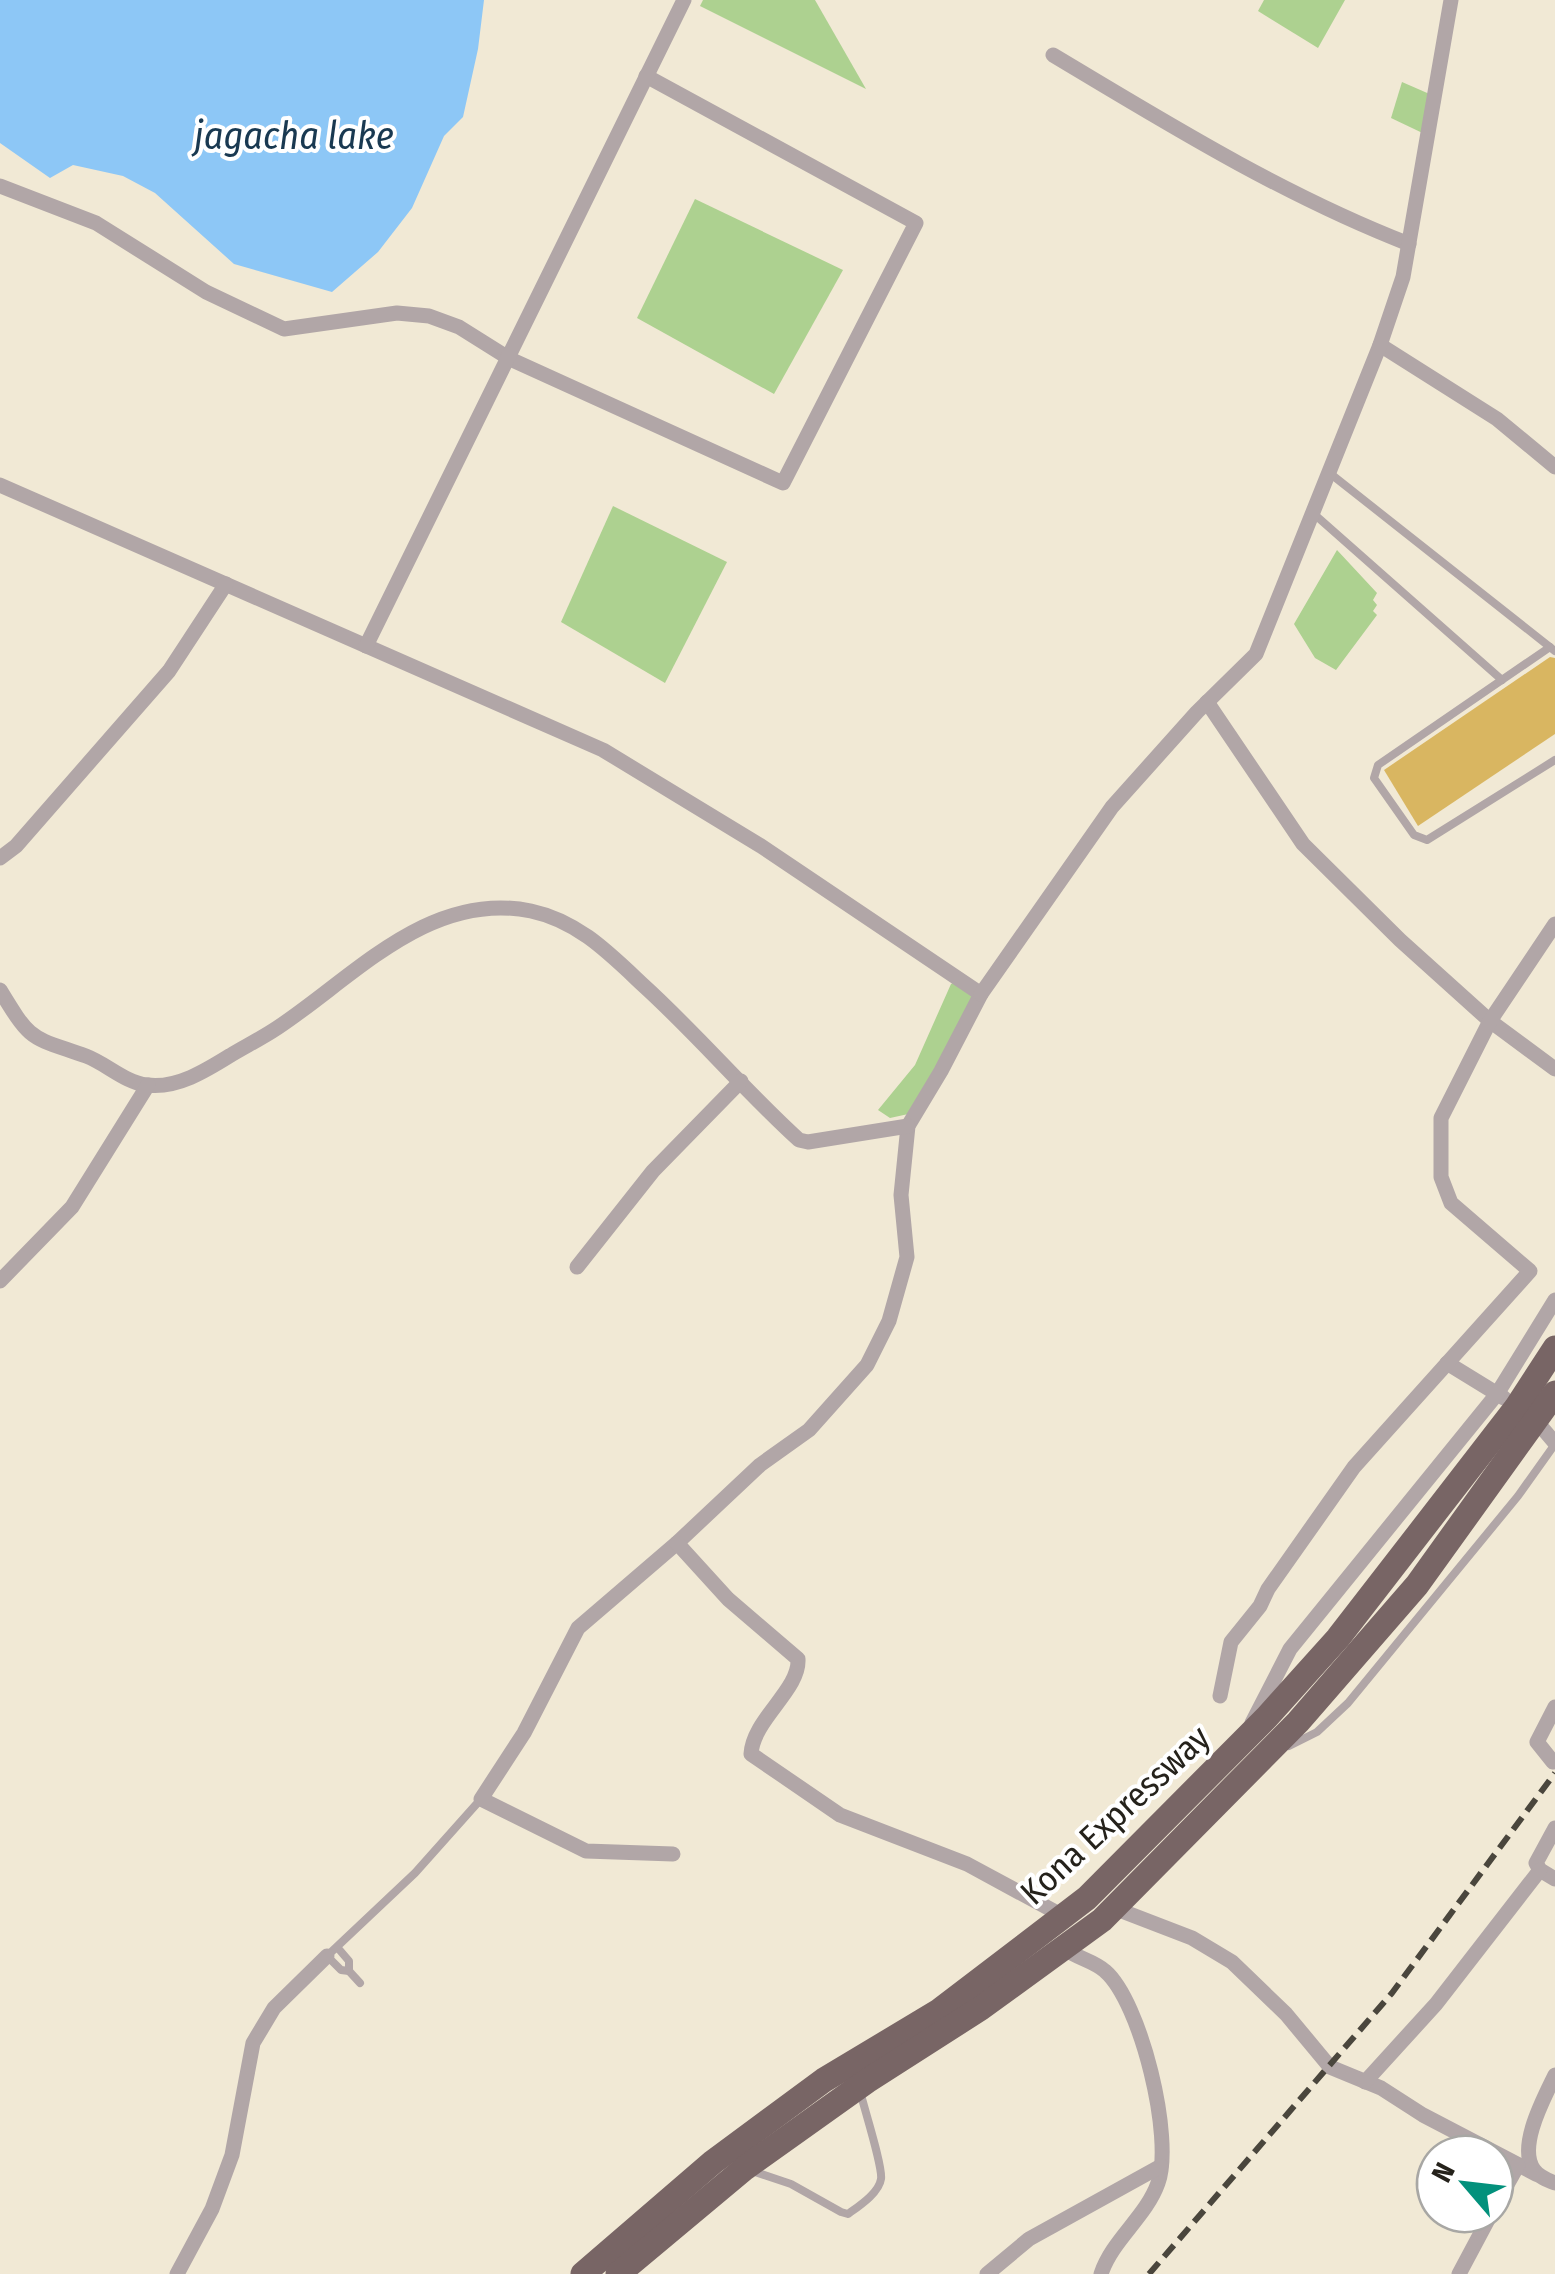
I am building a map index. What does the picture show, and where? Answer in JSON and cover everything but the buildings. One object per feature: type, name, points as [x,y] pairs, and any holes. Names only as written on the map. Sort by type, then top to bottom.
[{"type":"highway","name":"Kona Expressway","points":[[583,2274],[713,2162],[831,2091],[860,2086],[1064,1949],[1108,1914],[1263,1759],[1417,1585],[1555,1348]]},
{"type":"highway","name":"Kona Expressway","points":[[618,2274],[831,2091],[1087,1898],[1240,1744],[1338,1638],[1518,1406],[1555,1393]]},
{"type":"highway","points":[[1087,1898],[1108,1914]]},
{"type":"street","points":[[366,646],[684,0]]},
{"type":"street","points":[[673,1854],[586,1852],[481,1799],[524,1732],[578,1628],[760,1465],[808,1430],[867,1364],[889,1321],[906,1257],[901,1195],[908,1126],[981,994],[1112,807],[1256,654],[1380,345],[1403,277],[1451,0]]},
{"type":"street","points":[[1053,55],[1182,132],[1313,202],[1408,244]]},
{"type":"street","points":[[0,186],[96,223],[206,292],[284,328],[397,313],[430,316],[459,326],[510,359],[783,483],[916,223],[646,76]]},
{"type":"street","points":[[1380,345],[1497,419],[1555,467]]},
{"type":"street","points":[[0,485],[603,750],[761,846],[981,994]]},
{"type":"street","points":[[0,858],[16,846],[169,671],[226,584]]},
{"type":"street","points":[[1207,702],[1303,844],[1400,940],[1490,1021],[1555,1068]]},
{"type":"street","points":[[0,990],[33,1038],[88,1056],[117,1074],[148,1085],[178,1083],[278,1028],[406,935],[466,912],[495,908],[548,915],[584,933],[695,1032],[799,1140],[808,1142],[908,1126]]},
{"type":"street","points":[[1220,1696],[1231,1642],[1354,1468],[1530,1270],[1451,1203],[1442,1177],[1441,1118],[1490,1021],[1555,924]]},
{"type":"street","points":[[577,1267],[653,1171],[741,1081]]},
{"type":"street","points":[[0,1281],[72,1207],[148,1085]]},
{"type":"street","points":[[1518,1406],[1555,1300]]},
{"type":"street","points":[[1447,1364],[1518,1406],[1555,1444]]},
{"type":"street","points":[[677,1543],[728,1599],[798,1658],[795,1674],[752,1742],[751,1754],[840,1815],[967,1864],[1063,1916]]},
{"type":"street","points":[[1553,1762],[1538,1742],[1555,1707]]},
{"type":"street","points":[[1555,1828],[1536,1863],[1555,1880]]},
{"type":"street","points":[[1365,2082],[1436,2004],[1540,1870]]},
{"type":"street","points":[[1108,1914],[1192,1938],[1232,1962],[1286,2014],[1330,2067],[1555,2184]]},
{"type":"street","points":[[1064,1949],[1106,1971],[1137,2022],[1150,2067],[1162,2147],[1158,2182],[1101,2274]]},
{"type":"street","points":[[176,2274],[212,2209],[232,2155],[253,2042],[274,2008],[332,1952]]},
{"type":"street","points":[[1536,2174],[1528,2159],[1533,2122],[1555,2075]]},
{"type":"street","points":[[1515,2169],[1518,2164]]},
{"type":"street","points":[[986,2274],[1029,2240],[1161,2166]]},
{"type":"street","points":[[1459,2274],[1480,2234]]},
{"type":"lane","points":[[1328,471],[1552,649],[1378,765],[1374,778],[1414,835],[1427,840],[1555,760]]},
{"type":"lane","points":[[1312,512],[1502,680]]},
{"type":"lane","points":[[1263,1759],[1317,1732],[1348,1703],[1506,1511],[1555,1444]]},
{"type":"lane","points":[[360,1983],[349,1971],[341,1970],[332,1952],[415,1874],[481,1799]]},
{"type":"lane","points":[[744,2168],[791,2184],[848,2214],[879,2186],[882,2175],[860,2086]]},
{"type":"green space","points":[[703,0],[815,0],[866,89],[700,6]]},
{"type":"green space","points":[[1264,0],[1345,0],[1318,48],[1258,11]]},
{"type":"green space","points":[[1402,82],[1441,99],[1433,138],[1391,118]]},
{"type":"green space","points":[[695,199],[843,270],[774,394],[637,318]]},
{"type":"green space","points":[[613,506],[727,562],[665,683],[561,622]]},
{"type":"green space","points":[[1337,550],[1377,593],[1373,611],[1377,615],[1336,670],[1315,658],[1294,624]]},
{"type":"green space","points":[[958,981],[979,995],[913,1113],[890,1118],[878,1110],[915,1065],[951,984]]},
{"type":"water","name":"jagacha lake","points":[[0,0],[484,0],[463,117],[444,136],[412,208],[378,252],[332,292],[234,264],[155,193],[123,176],[73,165],[50,178],[0,143]]},
{"type":"railway","points":[[1149,2274],[1392,1993],[1555,1773]]}]
